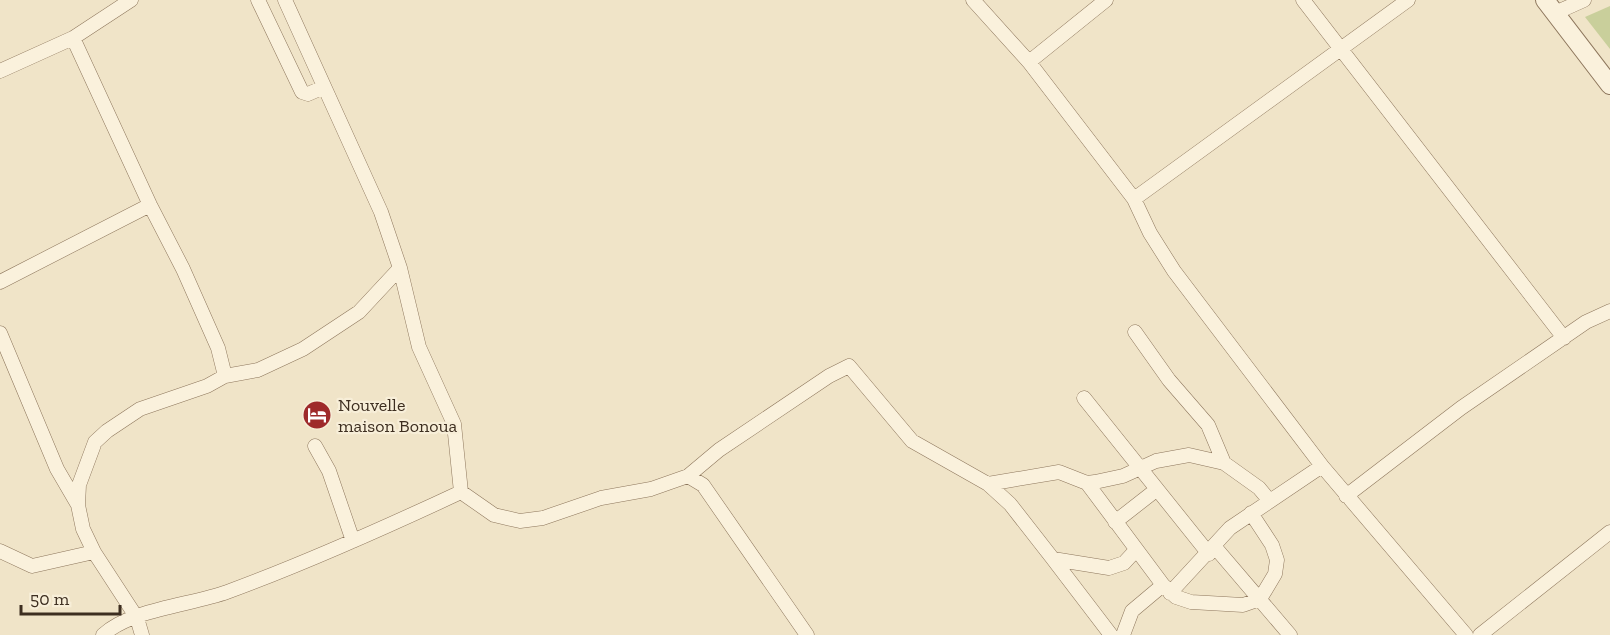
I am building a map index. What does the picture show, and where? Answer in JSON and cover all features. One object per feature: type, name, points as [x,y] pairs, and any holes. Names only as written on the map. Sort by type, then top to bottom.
[{"type":"street","points":[[0,71],[73,38],[131,0]]},
{"type":"street","points":[[258,0],[303,93],[324,87]]},
{"type":"street","points":[[285,0],[381,212],[400,268],[419,347],[427,370],[454,424],[461,492],[494,515],[520,521],[543,518],[601,498],[651,489],[688,476],[719,450],[829,376],[849,366],[912,441],[988,484],[1010,504],[1111,635]]},
{"type":"street","points":[[974,0],[1029,62],[1134,199],[1150,233],[1174,271],[1322,466],[1466,635]]},
{"type":"street","points":[[1029,62],[1106,0]]},
{"type":"street","points":[[1303,0],[1564,338]]},
{"type":"street","points":[[1134,199],[1408,0]]},
{"type":"street","points":[[1584,0],[1550,7],[1610,85]]},
{"type":"street","points":[[276,40],[297,29]]},
{"type":"street","points":[[73,38],[150,205],[183,269],[218,348],[225,376]]},
{"type":"street","points":[[0,282],[150,205]]},
{"type":"street","points":[[142,635],[137,618],[94,552],[83,529],[78,505],[80,485],[88,456],[95,442],[140,409],[207,386],[225,376],[258,370],[303,349],[350,319],[400,268]]},
{"type":"street","points":[[1346,496],[1461,408],[1586,322],[1610,310]]},
{"type":"street","points":[[1136,332],[1169,380],[1208,425],[1224,463]]},
{"type":"street","points":[[0,333],[57,469],[78,505]]},
{"type":"street","points":[[1084,398],[1156,490],[1260,599],[1290,635]]},
{"type":"street","points":[[315,446],[329,471],[354,541]]},
{"type":"street","points":[[988,484],[1059,472],[1087,483],[1123,476],[1156,461],[1190,455],[1224,463],[1259,488],[1269,500]]},
{"type":"street","points":[[1123,635],[1132,611],[1167,589],[1211,550],[1230,528],[1322,466]]},
{"type":"street","points":[[688,476],[702,485],[744,549],[807,635]]},
{"type":"street","points":[[1087,483],[1167,589],[1181,600],[1219,605],[1243,605],[1260,599],[1275,574],[1277,560],[1272,545],[1251,513]]},
{"type":"street","points":[[1115,522],[1156,490]]},
{"type":"street","points":[[103,635],[137,618],[225,592],[354,541],[461,492]]},
{"type":"street","points":[[1480,635],[1610,532]]},
{"type":"street","points":[[1053,559],[1109,568],[1124,563],[1136,550]]},
{"type":"street","points":[[0,551],[32,566],[94,552]]},
{"type":"green space","points":[[1610,6],[1610,49],[1585,17]]},
{"type":"place","name":"Nouvelle maison Bonoua","points":[[317,415]]}]
